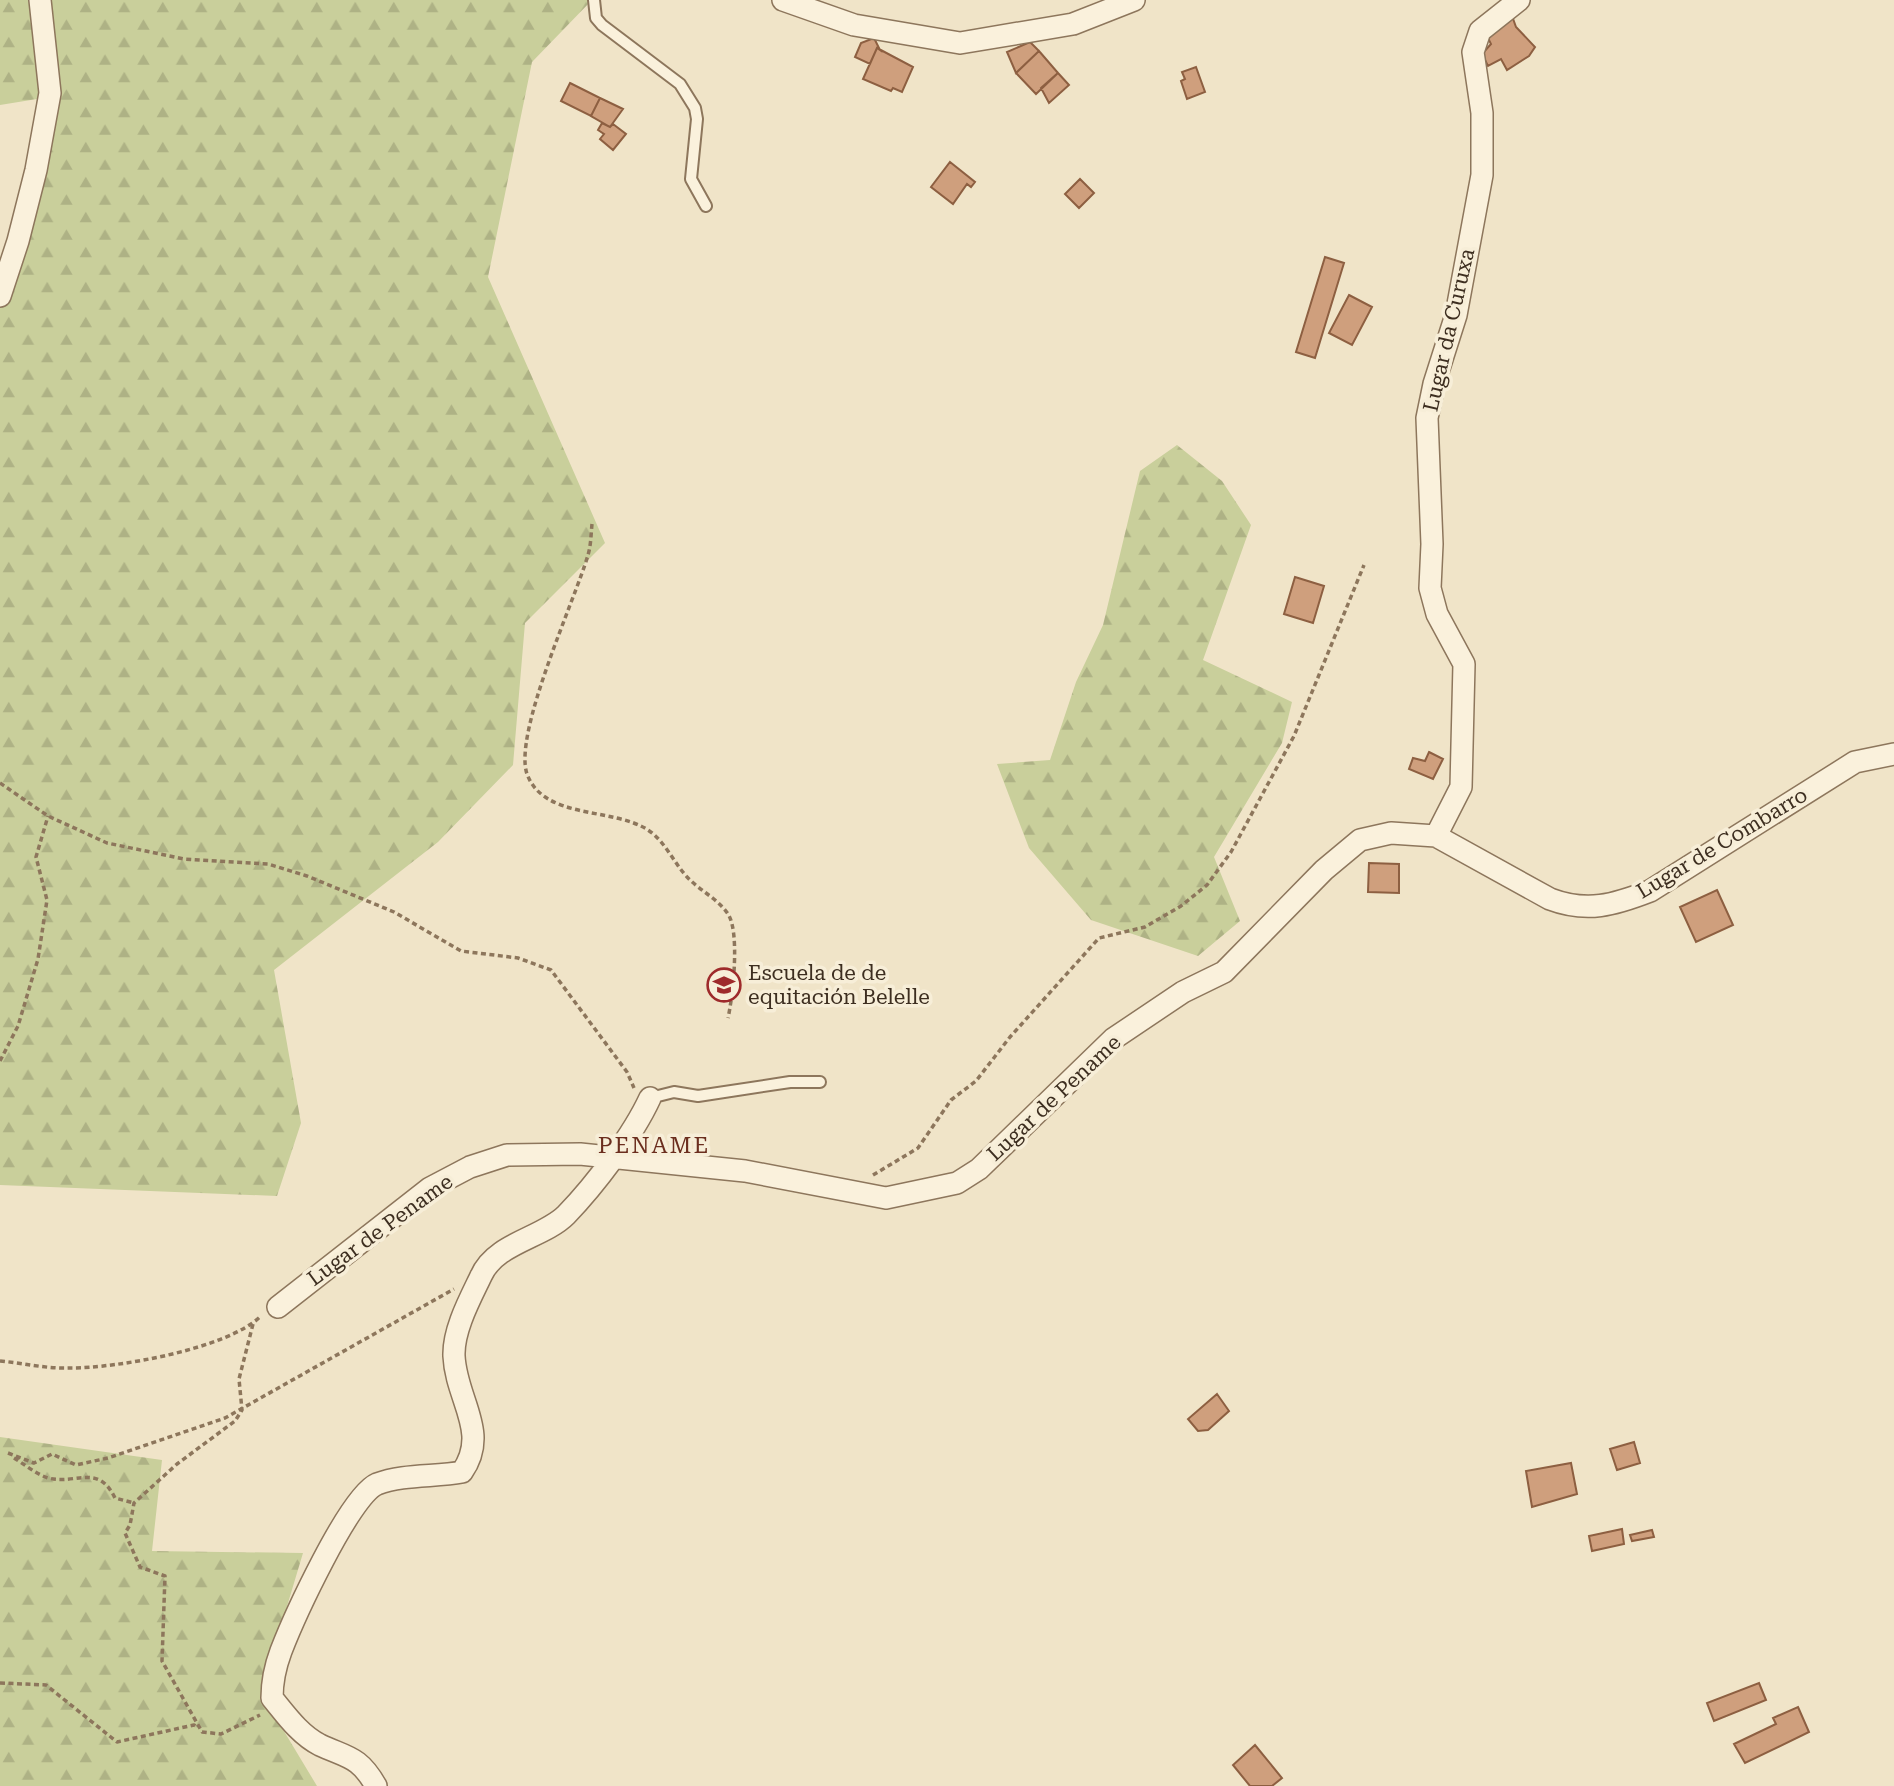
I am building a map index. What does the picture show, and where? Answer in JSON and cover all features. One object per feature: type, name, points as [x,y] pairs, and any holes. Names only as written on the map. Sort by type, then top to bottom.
[{"type":"street","points":[[0,296],[18,241],[36,170],[50,93],[40,0]]},
{"type":"street","points":[[783,0],[854,25],[960,43],[1073,24],[1134,0]]},
{"type":"street","name":"Lugar da Curuxa","points":[[1436,836],[1461,787],[1464,663],[1437,614],[1430,588],[1432,544],[1427,418],[1434,384],[1456,315],[1482,175],[1482,113],[1473,52],[1480,31],[1518,0]]},
{"type":"street","name":"Lugar de Combarro","points":[[1436,836],[1568,906],[1589,909],[1618,904],[1650,891],[1855,762],[1894,754]]},
{"type":"street","name":"Lugar de Pename","points":[[278,1307],[430,1188],[470,1167],[520,1154],[612,1157],[745,1171],[886,1198],[957,1183],[979,1169],[1113,1039],[1183,992],[1224,972],[1324,870],[1360,840],[1391,833],[1436,836]]},
{"type":"street","points":[[376,1786],[357,1760],[320,1745],[303,1734],[272,1698],[272,1680],[281,1652],[314,1575],[361,1500],[375,1485],[462,1472],[473,1456],[476,1442],[457,1378],[454,1354],[456,1336],[482,1272],[497,1256],[565,1216],[612,1157],[647,1104]]},
{"type":"lane","points":[[594,0],[596,18],[602,25],[680,84],[695,108],[697,119],[691,178],[706,206]]},
{"type":"lane","points":[[647,1104],[674,1092],[698,1096],[790,1082],[820,1082]]},
{"type":"path","points":[[592,524],[589,553],[537,699],[527,743],[527,772],[536,788],[552,801],[627,821],[649,830],[688,878],[727,912],[737,938],[729,1018]]},
{"type":"path","points":[[868,1177],[918,1147],[951,1100],[976,1081],[1010,1037],[1099,939],[1145,927],[1181,906],[1207,885],[1231,852],[1294,736],[1364,565]]},
{"type":"path","points":[[0,783],[48,816],[107,844],[184,859],[268,864],[394,912],[461,951],[517,958],[551,970],[627,1072],[647,1104]]},
{"type":"path","points":[[0,1061],[18,1026],[38,959],[47,900],[37,857],[48,816]]},
{"type":"path","points":[[0,1456],[8,1453],[34,1463],[52,1454],[76,1465],[142,1448],[242,1410],[482,1272]]},
{"type":"path","points":[[0,1361],[70,1368],[191,1350],[253,1324],[278,1307]]},
{"type":"path","points":[[202,1732],[162,1661],[164,1576],[140,1567],[125,1533],[134,1503],[177,1464],[235,1421],[242,1410],[239,1379],[253,1324]]},
{"type":"path","points":[[8,1453],[48,1478],[96,1477],[110,1486],[115,1498],[134,1503]]},
{"type":"path","points":[[0,1683],[46,1685],[117,1742],[194,1725],[202,1732],[221,1734],[241,1722],[258,1718],[272,1698]]},
{"type":"green space","points":[[0,0],[592,0],[532,62],[488,277],[605,543],[525,623],[513,765],[438,842],[274,970],[301,1123],[277,1196],[0,1185],[0,270],[16,227],[37,99],[0,105]]},
{"type":"green space","points":[[1177,445],[1222,481],[1251,525],[1203,660],[1292,702],[1282,743],[1214,857],[1240,921],[1198,956],[1091,920],[1029,848],[997,764],[1050,760],[1076,682],[1103,625],[1140,471]]},
{"type":"green space","points":[[0,1437],[162,1460],[152,1551],[303,1553],[261,1693],[317,1786],[0,1786]]},
{"type":"building","points":[[1511,13],[1516,27],[1535,47],[1529,56],[1507,70],[1501,59],[1488,66],[1482,54],[1491,44],[1487,36]]},
{"type":"building","points":[[874,38],[880,50],[877,48],[870,64],[855,57],[861,43]]},
{"type":"building","points":[[1030,42],[1039,51],[1016,73],[1007,52]]},
{"type":"building","points":[[877,48],[913,67],[902,92],[893,88],[891,91],[863,79]]},
{"type":"building","points":[[1039,51],[1058,73],[1036,94],[1016,73]]},
{"type":"building","points":[[1196,67],[1205,92],[1187,99],[1181,81],[1185,79],[1182,72]]},
{"type":"building","points":[[1058,73],[1069,85],[1049,103],[1041,88]]},
{"type":"building","points":[[570,83],[600,98],[591,116],[561,101]]},
{"type":"building","points":[[600,98],[623,109],[610,127],[591,116]]},
{"type":"building","points":[[602,123],[610,127],[613,124],[626,134],[613,150],[600,139],[604,134],[598,130]]},
{"type":"building","points":[[950,162],[975,182],[971,187],[967,184],[953,204],[931,187]]},
{"type":"building","points":[[1080,179],[1094,193],[1079,208],[1065,194]]},
{"type":"building","points":[[1325,257],[1344,263],[1315,358],[1296,352]]},
{"type":"building","points":[[1349,295],[1372,307],[1352,345],[1329,333]]},
{"type":"building","points":[[1295,577],[1324,586],[1313,623],[1284,614]]},
{"type":"building","points":[[1429,752],[1443,759],[1433,779],[1409,769],[1413,758],[1425,761]]},
{"type":"building","points":[[1369,863],[1399,864],[1399,893],[1368,892]]},
{"type":"building","points":[[1717,890],[1733,925],[1696,942],[1680,907]]},
{"type":"building","points":[[1217,1394],[1229,1411],[1208,1430],[1198,1431],[1188,1419]]},
{"type":"building","points":[[1634,1442],[1640,1463],[1617,1470],[1610,1449]]},
{"type":"building","points":[[1571,1463],[1577,1494],[1532,1507],[1526,1471]]},
{"type":"building","points":[[1622,1529],[1624,1544],[1592,1551],[1589,1536]]},
{"type":"building","points":[[1652,1530],[1654,1537],[1632,1541],[1630,1535]]},
{"type":"building","points":[[1759,1683],[1766,1700],[1714,1721],[1707,1703]]},
{"type":"building","points":[[1798,1707],[1809,1732],[1745,1763],[1734,1744],[1776,1724],[1773,1718]]},
{"type":"building","points":[[1255,1745],[1282,1778],[1272,1786],[1250,1786],[1233,1765]]},
{"type":"place","name":"Escuela de de equitación Belelle","points":[[724,985]]},
{"type":"district","name":"PENAME","points":[[654,1145]]}]
